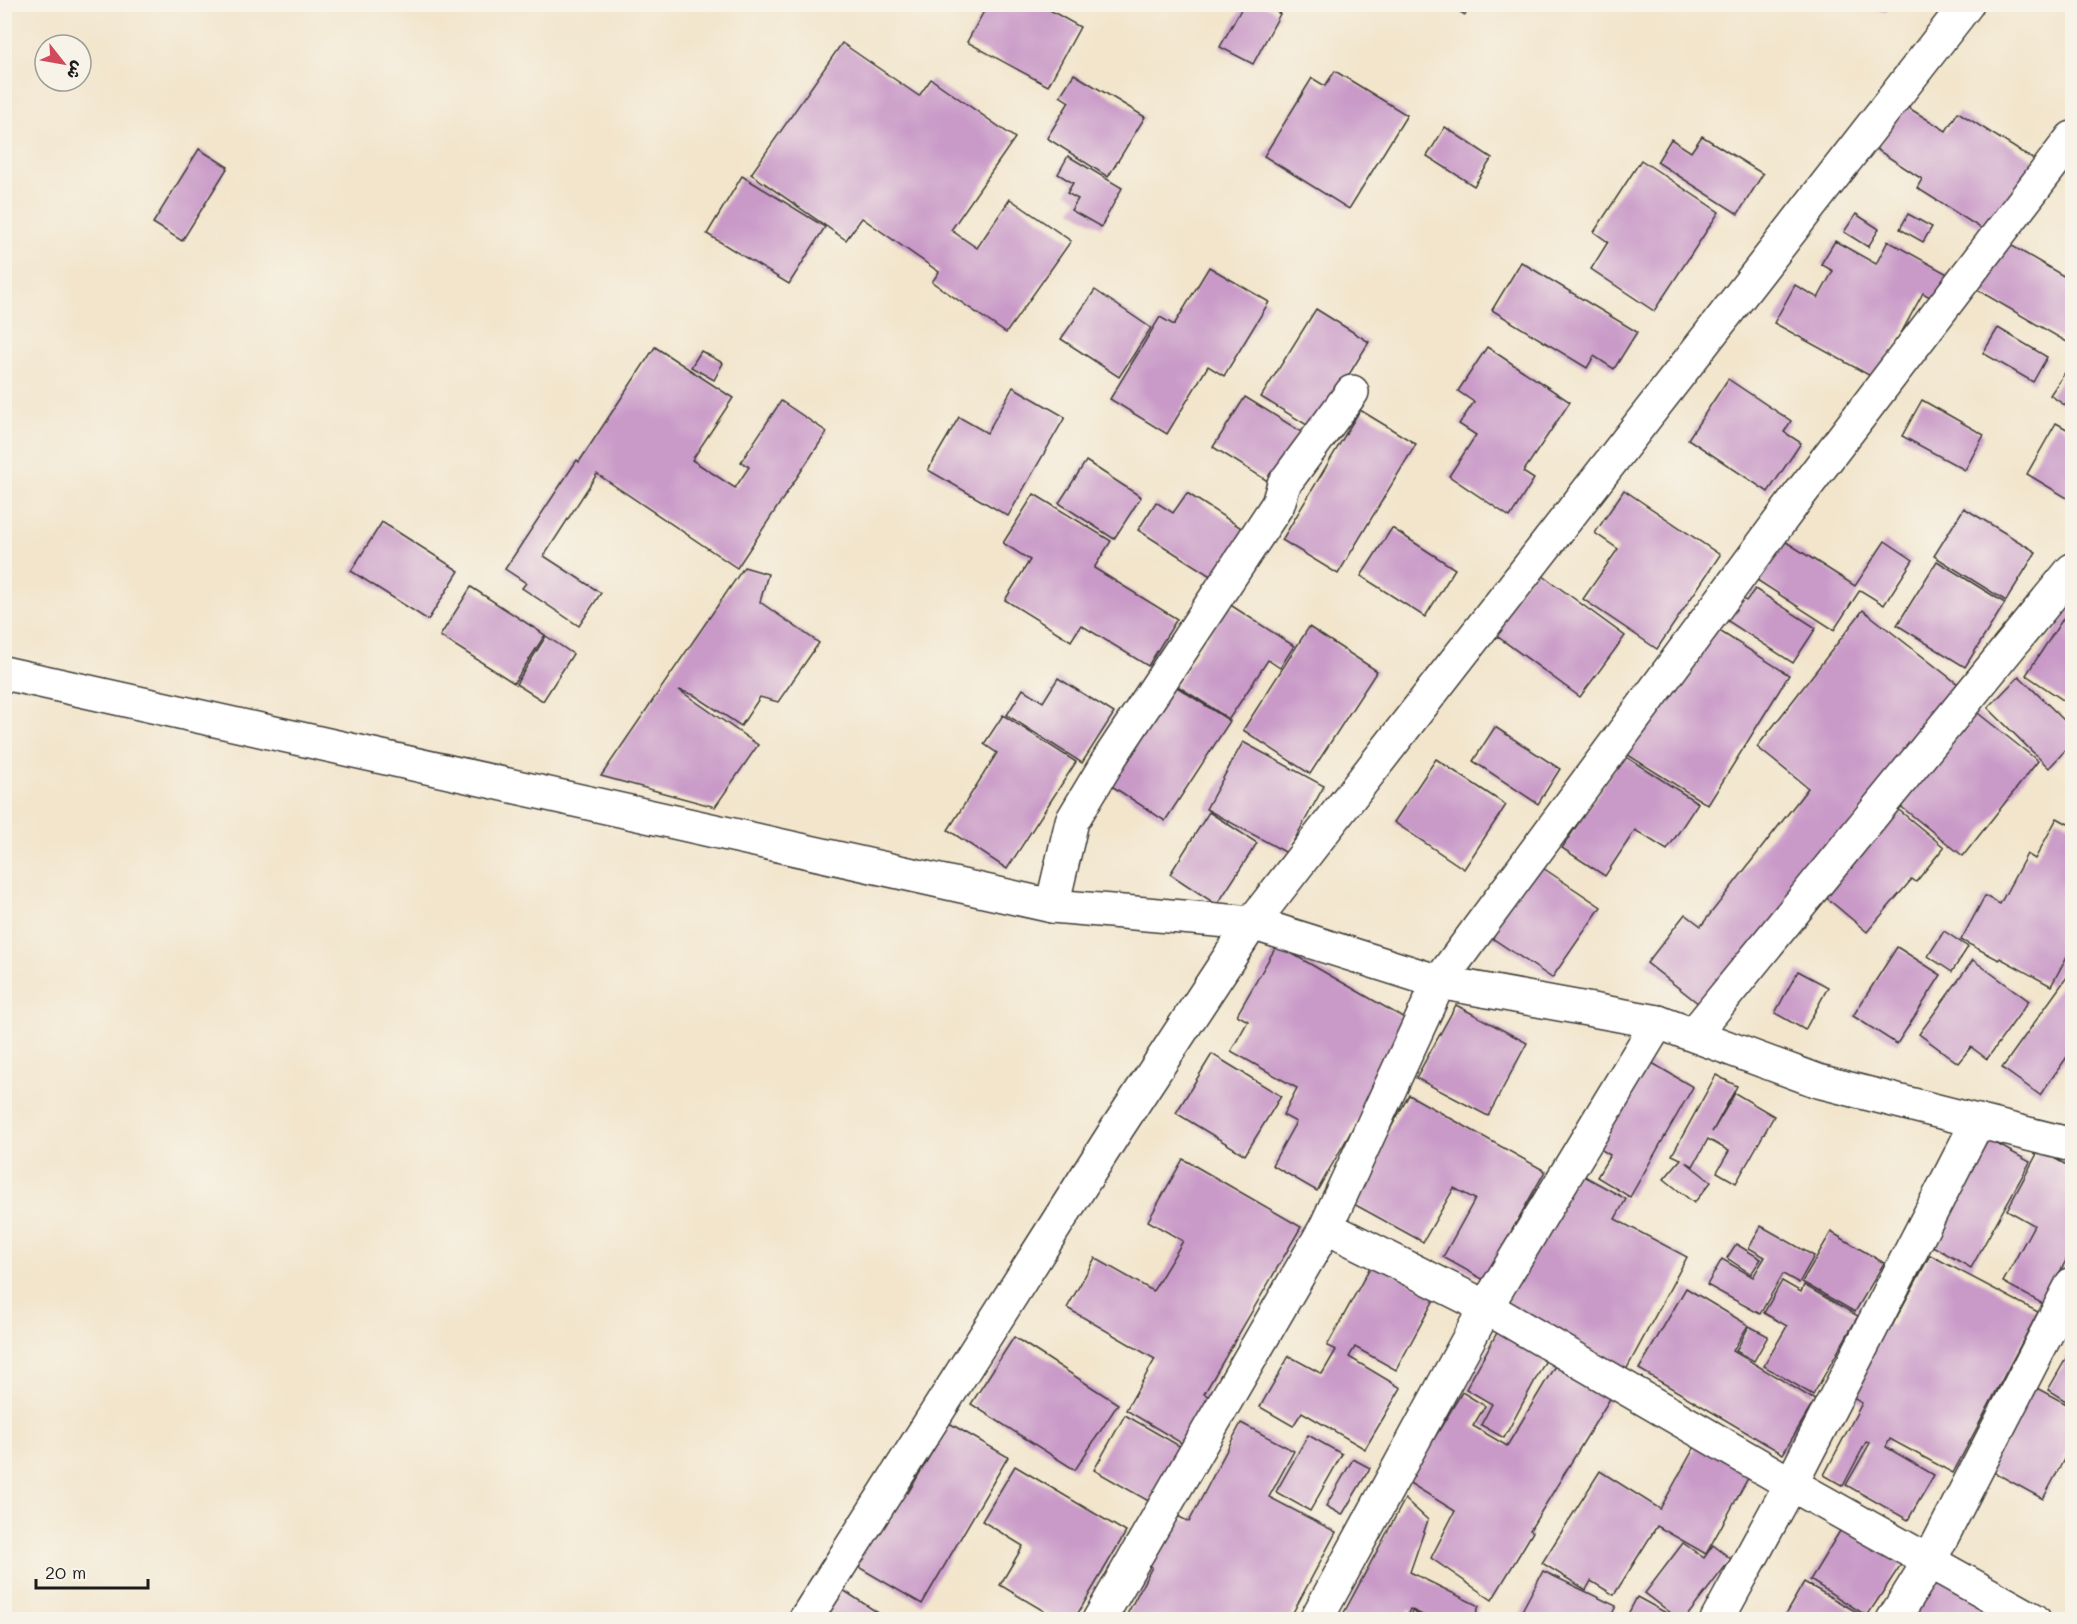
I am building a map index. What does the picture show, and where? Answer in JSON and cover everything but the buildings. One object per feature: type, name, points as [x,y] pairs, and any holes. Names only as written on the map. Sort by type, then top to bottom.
[{"type":"street","points":[[805,1620],[1112,1137],[1252,923],[1967,4]]},
{"type":"street","points":[[1099,1620],[1326,1227],[1439,982],[1797,498],[2073,138]]},
{"type":"street","points":[[1052,906],[1072,821],[1111,756],[1278,504],[1284,483],[1352,392]]},
{"type":"street","points":[[1694,1034],[2073,570]]},
{"type":"street","points":[[4,673],[1052,906],[1252,923],[1439,982],[1658,1022],[1818,1081],[2073,1145]]},
{"type":"street","points":[[1316,1620],[1486,1307],[1658,1022]]},
{"type":"street","points":[[1717,1620],[1791,1484],[1978,1121]]},
{"type":"street","points":[[1326,1227],[1486,1307],[1791,1484],[2034,1620]]},
{"type":"street","points":[[1893,1620],[1929,1562],[2073,1284]]}]
